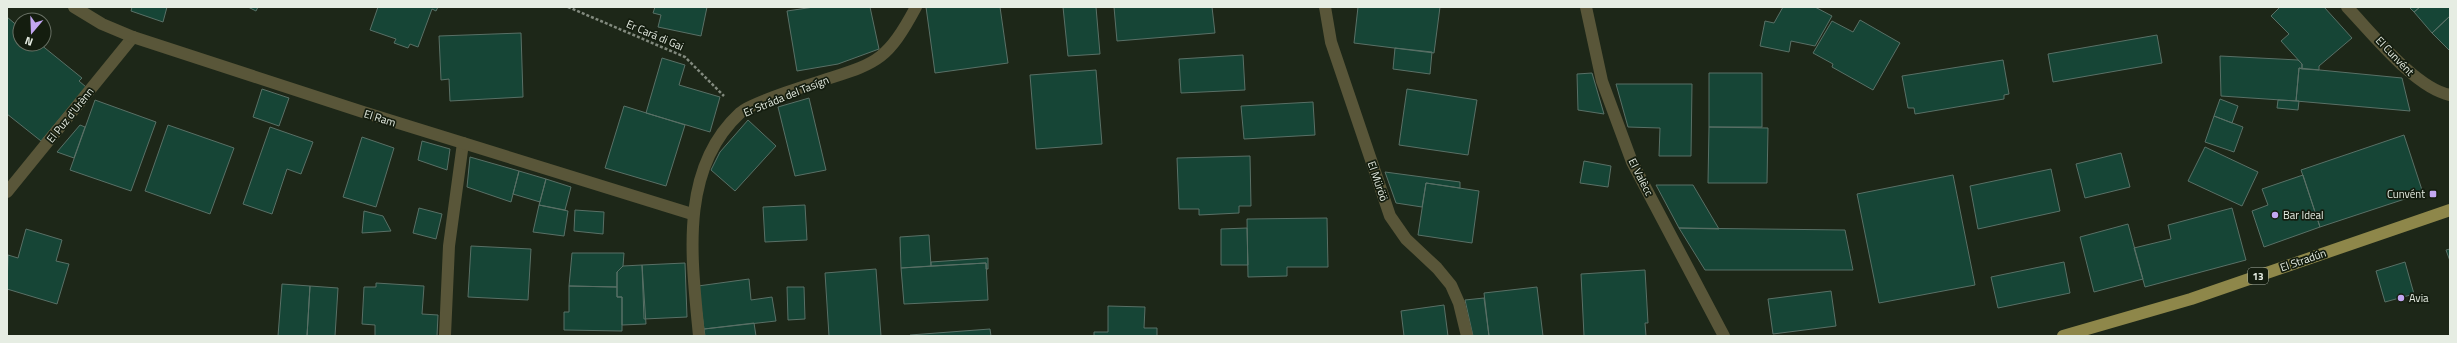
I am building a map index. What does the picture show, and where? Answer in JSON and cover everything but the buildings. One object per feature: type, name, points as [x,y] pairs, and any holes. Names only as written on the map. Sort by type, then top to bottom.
[{"type":"main road","name":"El Stradún","points":[[2064,336],[2191,299],[2450,210]]},
{"type":"street","name":"El Ram","points":[[74,7],[102,24],[133,37],[463,143],[692,214]]},
{"type":"street","name":"Er Stráda del Tasígn","points":[[699,336],[693,266],[692,214],[707,158],[740,112],[804,86],[877,61],[897,41],[916,7]]},
{"type":"street","name":"El Müröö","points":[[1325,7],[1331,42],[1390,216],[1406,239],[1437,268],[1450,285],[1459,303],[1467,336]]},
{"type":"street","name":"El Valècc","points":[[1586,7],[1602,81],[1632,162],[1724,336]]},
{"type":"street","name":"El Cunvént","points":[[2347,7],[2416,78],[2430,88],[2450,95]]},
{"type":"street","name":"El Puz d'Urènn","points":[[7,192],[133,37]]},
{"type":"street","points":[[445,335],[449,246],[463,143]]},
{"type":"path","name":"Er Cará di Gai","points":[[568,7],[686,57],[740,112]]},
{"type":"place","name":"Cunvént","points":[[2433,194]]},
{"type":"place","name":"Bar Ideal","points":[[2275,215]]},
{"type":"place","name":"Avia","points":[[2401,298]]}]
